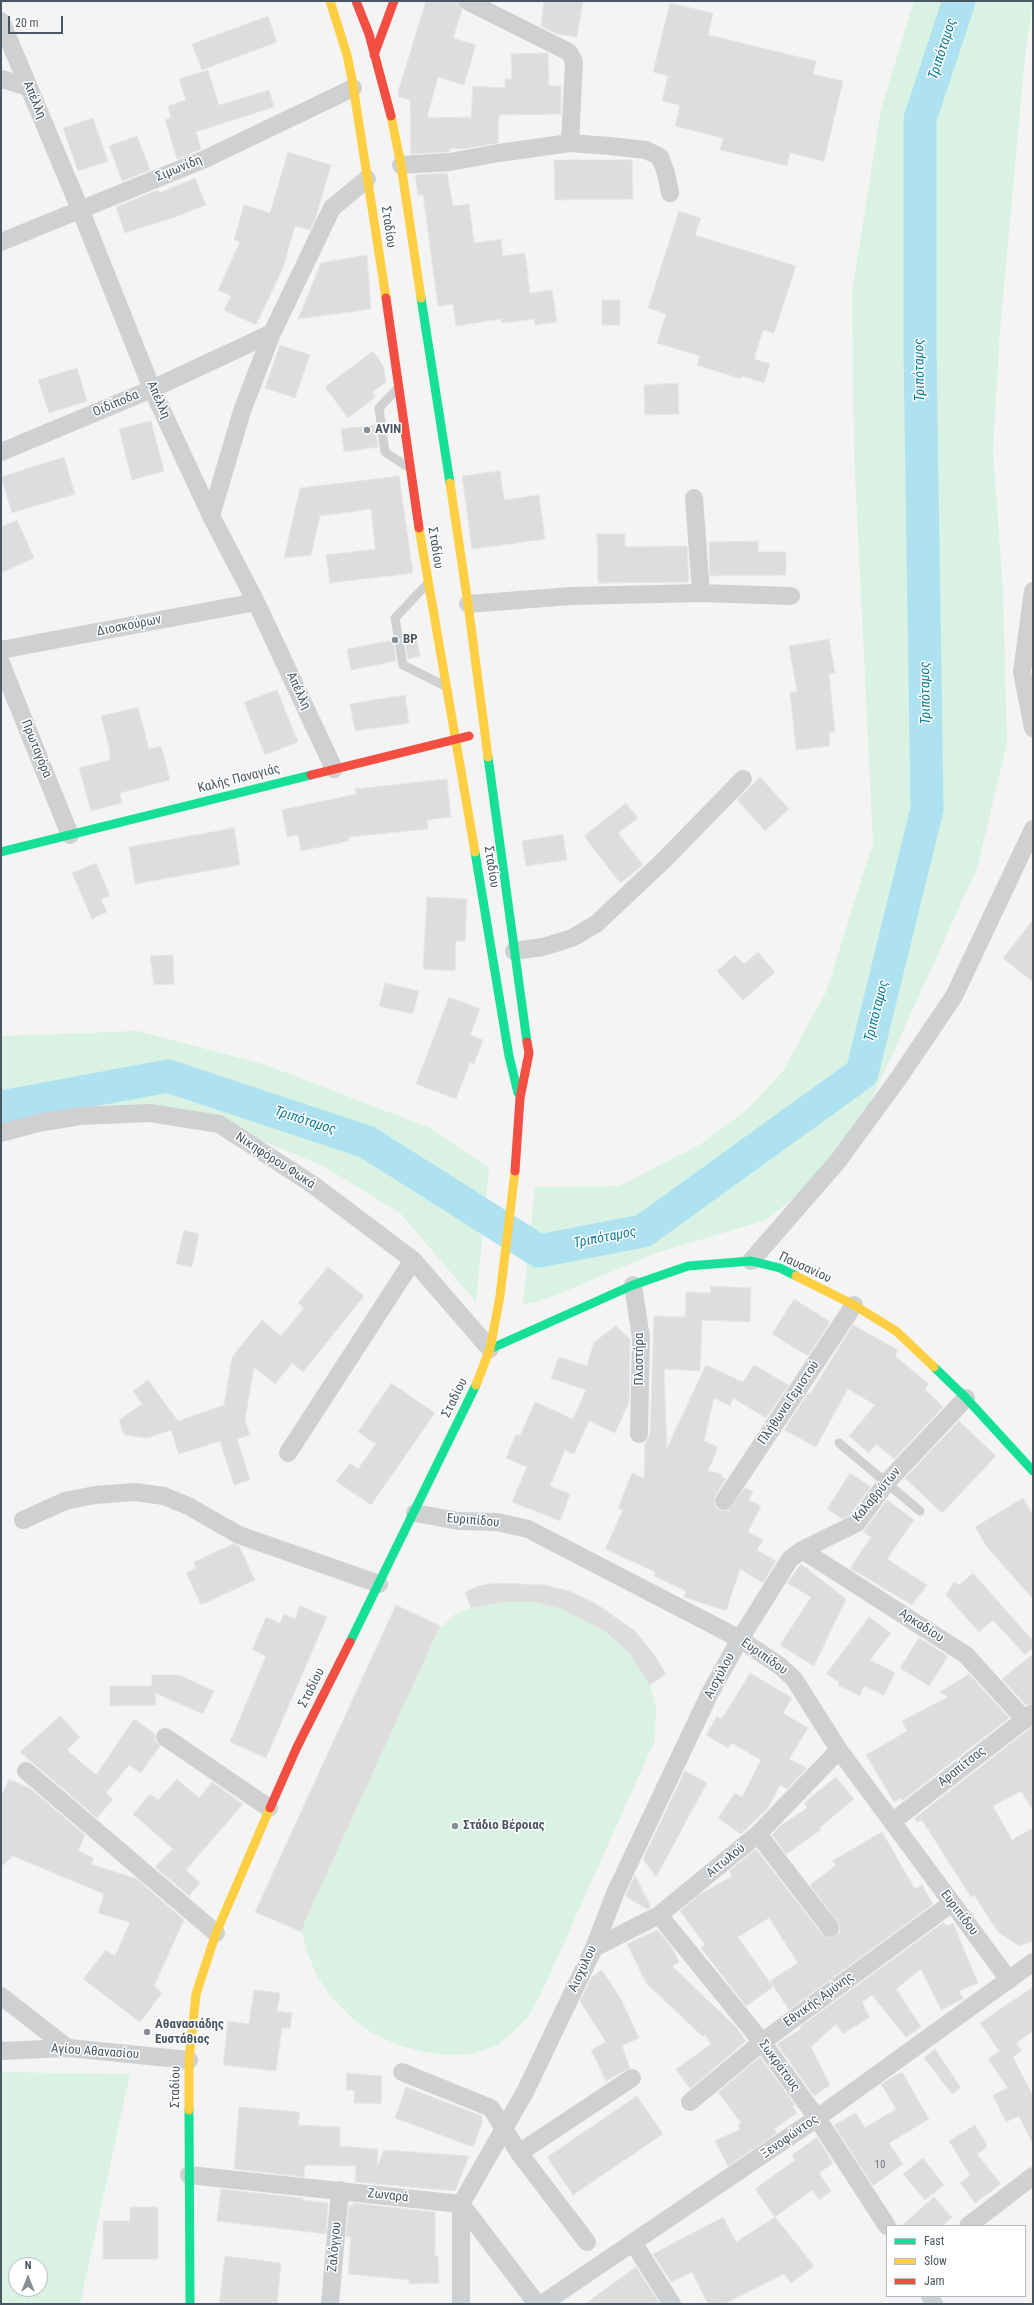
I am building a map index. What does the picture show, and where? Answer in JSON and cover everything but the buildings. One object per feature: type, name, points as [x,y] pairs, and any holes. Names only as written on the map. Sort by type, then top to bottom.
[{"type":"main road","name":"Σταδίου","points":[[330,1],[357,83],[367,179],[428,583],[457,741],[509,1056],[520,1098]]},
{"type":"main road","name":"Σταδίου","points":[[190,2304],[189,2060],[196,1994],[216,1933],[297,1747],[415,1514],[479,1380],[490,1349],[500,1296],[516,1164],[520,1098],[529,1054],[484,731],[468,604],[401,165],[384,85],[369,34],[356,1]]},
{"type":"main road","points":[[367,69],[374,55],[394,1]]},
{"type":"main road","name":"Καλής Παναγιάς","points":[[1,852],[334,769],[457,741],[484,731]]},
{"type":"main road","name":"Παυσανίου","points":[[490,1349],[634,1285],[688,1266],[751,1260],[780,1268],[854,1305],[896,1332],[966,1398],[1033,1471]]},
{"type":"street","points":[[467,1],[569,52],[574,62],[570,143]]},
{"type":"street","name":"Απέλλη","points":[[1,21],[80,209],[152,389],[211,516],[256,602],[334,769]]},
{"type":"street","points":[[1,79],[29,87]]},
{"type":"street","name":"Σιμωνίδη","points":[[1,242],[205,159],[357,83]]},
{"type":"street","points":[[401,165],[450,162],[499,153],[570,143],[646,150],[660,157],[666,173],[670,193]]},
{"type":"street","points":[[211,516],[242,411],[272,333],[332,208],[367,179]]},
{"type":"street","name":"Οιδίποδα","points":[[1,452],[152,389],[272,333]]},
{"type":"street","points":[[694,498],[701,593]]},
{"type":"street","points":[[1033,590],[1022,672],[1033,728]]},
{"type":"street","points":[[468,604],[571,596],[701,593],[791,596]]},
{"type":"street","name":"Διοσκούρων","points":[[1,650],[256,602]]},
{"type":"street","name":"Πρωταγόρα","points":[[1,663],[70,835]]},
{"type":"street","points":[[514,951],[543,947],[572,938],[596,924],[663,861],[743,778]]},
{"type":"street","points":[[751,1260],[838,1162],[898,1080],[954,996],[1033,828]]},
{"type":"street","name":"Νικηφόρου Φωκά","points":[[1,1133],[38,1123],[80,1116],[150,1113],[219,1124],[312,1184],[412,1260],[490,1349]]},
{"type":"street","points":[[288,1453],[412,1260]]},
{"type":"street","name":"Πλαστήρα","points":[[634,1285],[641,1338],[639,1434]]},
{"type":"street","name":"Πλήθωνα Γεμιστού","points":[[724,1501],[854,1305]]},
{"type":"street","name":"Καλαβρύτων","points":[[740,1640],[790,1559],[802,1550],[857,1523],[887,1482],[966,1398]]},
{"type":"street","points":[[23,1520],[65,1501],[95,1494],[135,1492],[164,1496],[188,1506],[239,1536],[379,1584]]},
{"type":"street","name":"Ευριπίδου","points":[[415,1514],[459,1521],[497,1522],[528,1529],[740,1640],[780,1666],[794,1679],[839,1750],[1009,1980]]},
{"type":"street","name":"Αρκαδίου","points":[[802,1550],[966,1655],[994,1684],[1029,1716]]},
{"type":"street","name":"Αισχύλου","points":[[461,2304],[461,2204],[525,2092],[594,1948],[616,1891],[710,1693],[740,1640]]},
{"type":"street","name":"Αραπίτσας","points":[[892,1822],[1029,1716]]},
{"type":"street","points":[[165,1737],[270,1808]]},
{"type":"street","name":"Αιτωλού","points":[[594,1948],[659,1915],[758,1834],[839,1750]]},
{"type":"street","points":[[26,1771],[216,1933]]},
{"type":"street","points":[[758,1834],[830,1928]]},
{"type":"street","name":"Εθνικής Αμύνης","points":[[690,2102],[762,2042],[952,1903]]},
{"type":"street","name":"Σωκράτους","points":[[659,1915],[762,2042],[817,2118],[886,2225]]},
{"type":"street","name":"Ξενοφώντος","points":[[542,2304],[634,2244],[817,2118],[1033,1962]]},
{"type":"street","points":[[1,1996],[68,2048]]},
{"type":"street","name":"Αγίου Αθανασίου","points":[[1,2051],[68,2048],[189,2060]]},
{"type":"street","points":[[402,2072],[491,2108],[519,2153],[587,2242]]},
{"type":"street","points":[[519,2153],[632,2078]]},
{"type":"street","name":"Ζωναρά","points":[[189,2175],[461,2204]]},
{"type":"street","points":[[969,2225],[1033,2176]]},
{"type":"street","name":"Ζαλόγγου","points":[[330,2304],[340,2190]]},
{"type":"street","points":[[461,2204],[537,2304]]},
{"type":"street","points":[[634,2244],[672,2304]]},
{"type":"lane","points":[[399,387],[379,408],[385,452],[410,468]]},
{"type":"lane","points":[[428,583],[395,618],[403,665],[447,687]]},
{"type":"lane","points":[[839,1443],[920,1511]]},
{"type":"green space","points":[[914,1],[1033,1],[1025,57],[1000,331],[993,450],[1003,590],[1007,744],[977,868],[867,1110],[831,1168],[766,1220],[656,1253],[551,1297],[533,1303],[523,1304],[535,1187],[619,1186],[701,1144],[748,1109],[783,1071],[826,992],[873,843],[854,453],[852,293],[881,109]]},
{"type":"green space","points":[[138,1031],[266,1065],[430,1128],[489,1168],[476,1302],[400,1213],[323,1166],[270,1144],[193,1120],[94,1112],[1,1136],[1,1036]]},
{"type":"green space","name":"Στάδιο Βέροιας","points":[[498,1583],[544,1585],[569,1591],[595,1603],[635,1631],[653,1653],[666,1674],[650,1685],[656,1708],[655,1740],[540,1996],[528,2017],[510,2035],[496,2046],[471,2054],[447,2055],[424,2052],[395,2044],[371,2032],[352,2018],[332,1998],[317,1976],[307,1952],[302,1932],[255,1912],[396,1605],[442,1627],[455,1614],[471,1608],[465,1592],[478,1586]]},
{"type":"green space","points":[[1,2072],[130,2074],[80,2304],[1,2304]]},
{"type":"waterway","name":"Τριπόταμος","points":[[1,1107],[168,1076],[367,1142],[539,1251],[643,1231],[862,1073],[927,809],[920,352],[920,119],[959,1]]},
{"type":"traffic: fast","points":[[421,298],[450,483]]},
{"type":"traffic: fast","points":[[488,757],[527,1042]]},
{"type":"traffic: fast","points":[[1,852],[311,775]]},
{"type":"traffic: fast","points":[[475,852],[509,1056],[518,1093]]},
{"type":"traffic: fast","points":[[490,1349],[633,1285],[688,1266],[751,1261],[780,1268],[796,1276]]},
{"type":"traffic: fast","points":[[934,1367],[966,1398],[1033,1471]]},
{"type":"traffic: fast","points":[[350,1642],[476,1385]]},
{"type":"traffic: fast","points":[[189,2110],[190,2304]]},
{"type":"traffic: slow","points":[[330,1],[347,55],[352,79],[386,298]]},
{"type":"traffic: slow","points":[[391,116],[401,165],[421,298]]},
{"type":"traffic: slow","points":[[450,483],[468,604],[488,757]]},
{"type":"traffic: slow","points":[[419,528],[475,852]]},
{"type":"traffic: slow","points":[[476,1385],[490,1349],[500,1296],[515,1171]]},
{"type":"traffic: slow","points":[[796,1276],[854,1305],[896,1331],[934,1367]]},
{"type":"traffic: slow","points":[[189,2110],[189,2060],[196,1994],[216,1933],[270,1808]]},
{"type":"traffic: jam","points":[[356,1],[369,34],[391,116]]},
{"type":"traffic: jam","points":[[374,55],[394,1]]},
{"type":"traffic: jam","points":[[386,298],[419,528]]},
{"type":"traffic: jam","points":[[311,775],[469,736]]},
{"type":"traffic: jam","points":[[515,1171],[520,1098],[529,1053],[527,1042]]},
{"type":"traffic: jam","points":[[270,1808],[297,1747],[350,1642]]},
{"type":"place","name":"AVIN","points":[[367,430]]},
{"type":"place","name":"BP","points":[[395,640]]},
{"type":"place","name":"Στάδιο Βέροιας","points":[[455,1826]]},
{"type":"place","name":"Αθανασιάδης Ευστάθιος","points":[[147,2032]]}]
